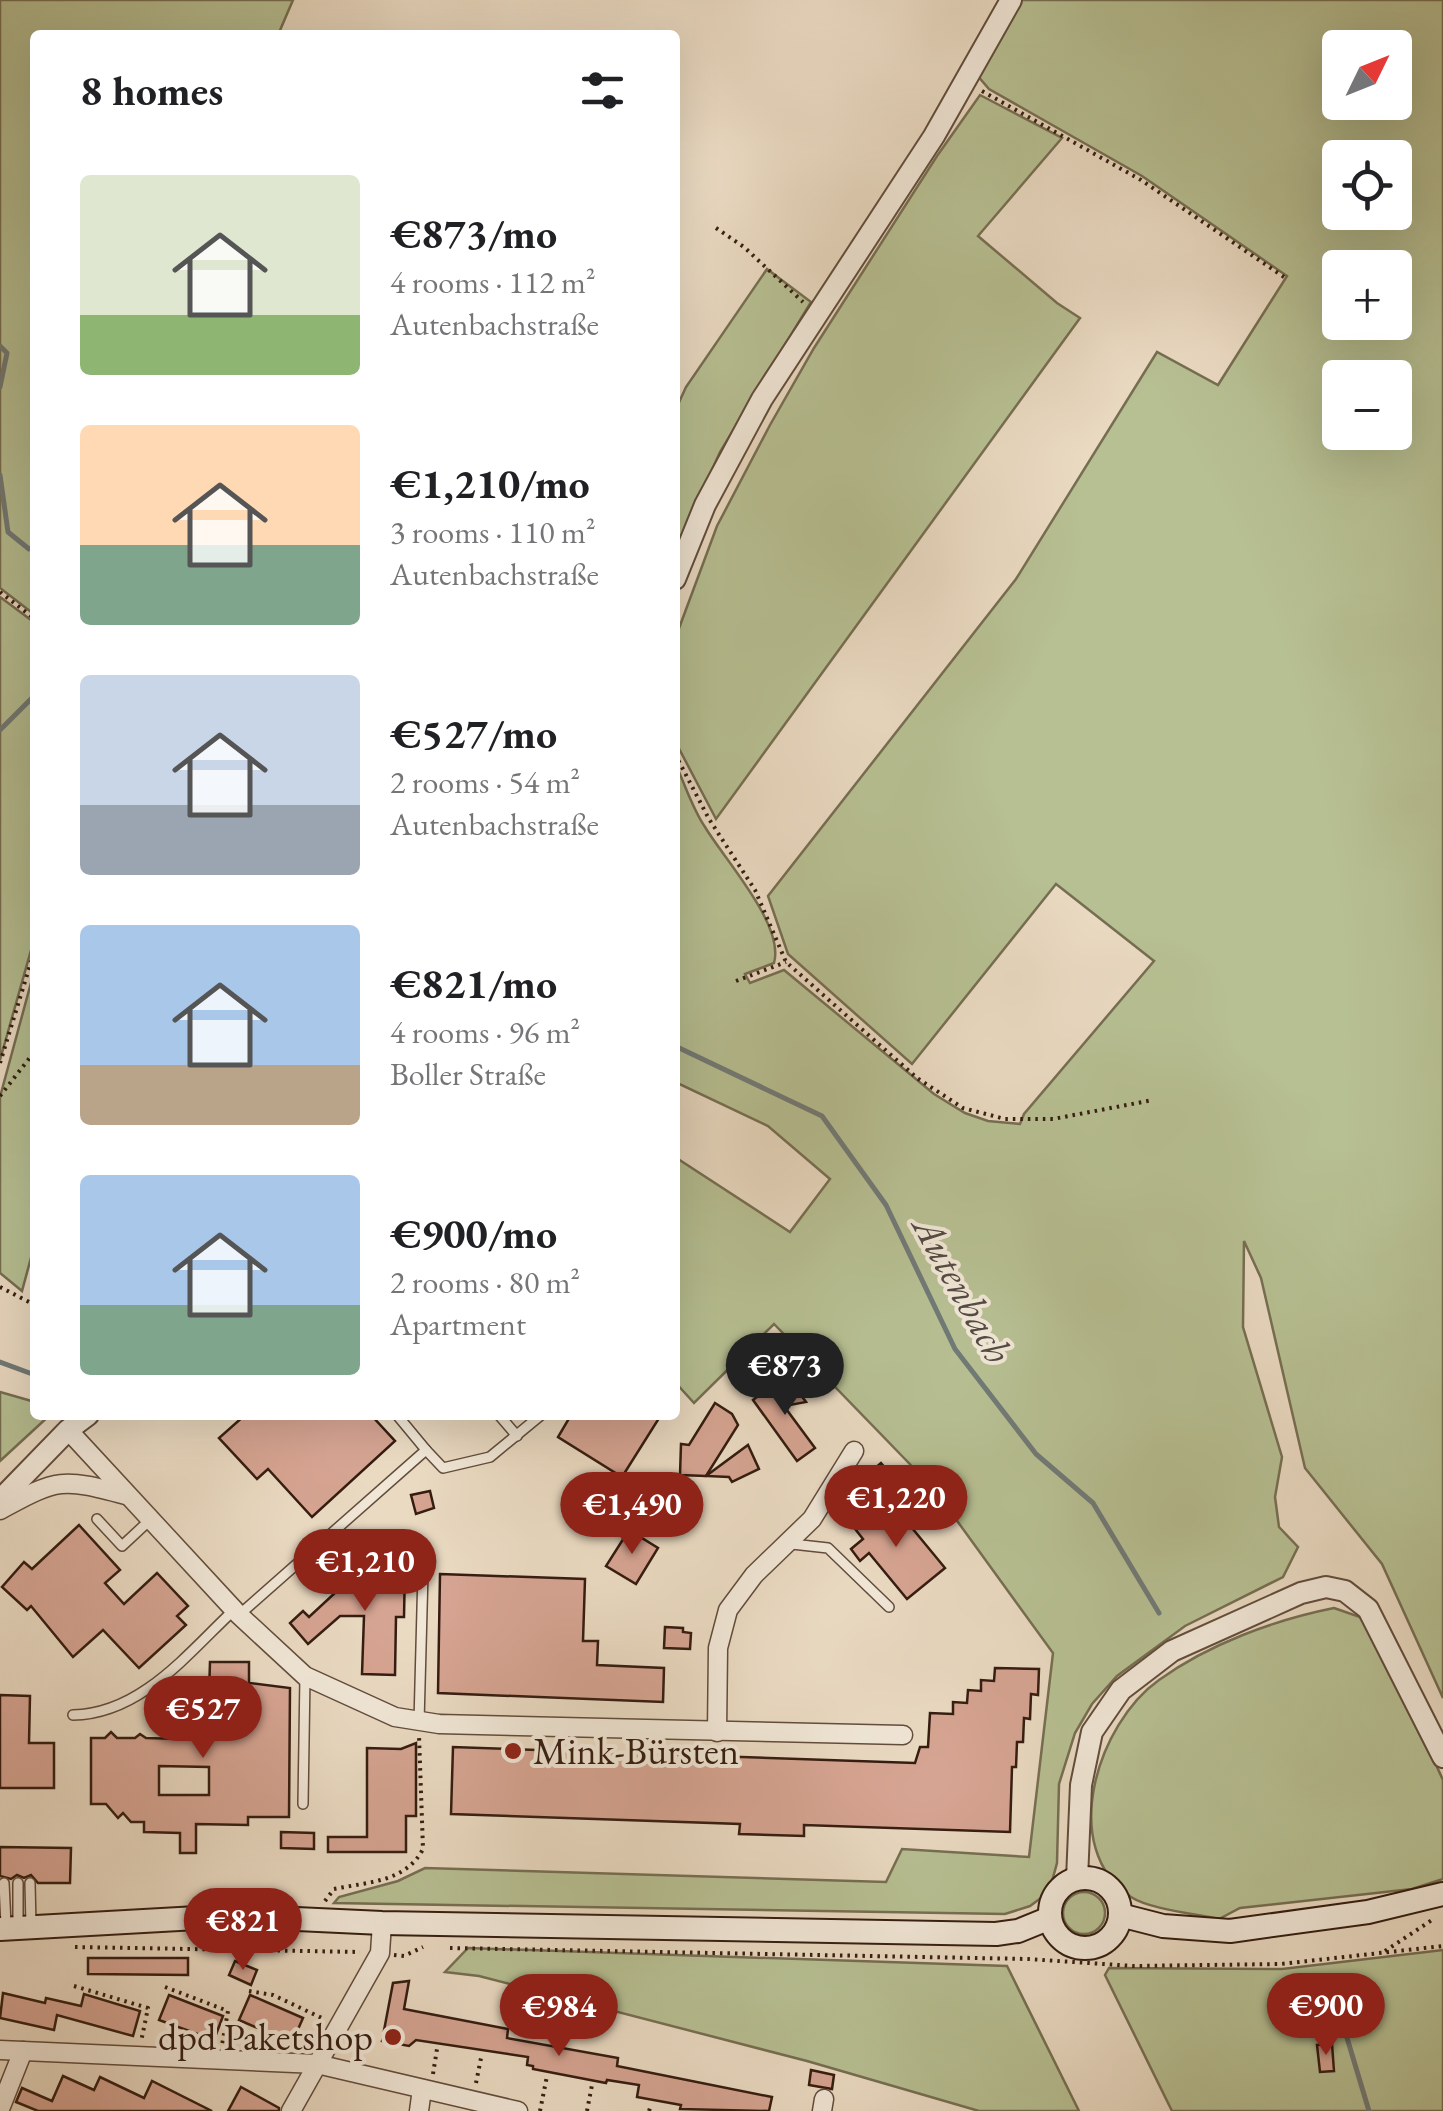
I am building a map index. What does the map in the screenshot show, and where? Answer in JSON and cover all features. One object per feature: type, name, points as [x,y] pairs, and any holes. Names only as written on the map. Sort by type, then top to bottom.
[{"type":"main road","points":[[1087,1878],[1108,1886],[1115,1894],[1120,1914],[1114,1934],[1087,1948],[1067,1944],[1050,1918],[1053,1898],[1067,1882],[1087,1878]]},
{"type":"main road","points":[[1120,1914],[1163,1926],[1230,1931],[1368,1912],[1443,1894]]},
{"type":"main road","points":[[14,1927],[233,1916],[326,1922],[996,1934],[1018,1932],[1050,1918]]},
{"type":"street","points":[[680,567],[705,505],[762,399],[934,136],[1011,0]]},
{"type":"street","points":[[0,1500],[81,1420]]},
{"type":"street","points":[[68,1430],[237,1612],[305,1676],[395,1717],[419,1722],[904,1735]]},
{"type":"street","points":[[717,1732],[718,1648],[728,1610],[754,1574],[812,1519],[854,1451]]},
{"type":"street","points":[[0,1510],[42,1487],[72,1480],[128,1495]]},
{"type":"street","points":[[1076,1879],[1082,1785],[1092,1732],[1122,1690],[1172,1650],[1301,1593],[1326,1587],[1345,1590],[1368,1609],[1443,1758]]},
{"type":"street","points":[[292,2111],[380,1953],[382,1923]]},
{"type":"street","points":[[0,2050],[317,2064],[518,2111]]},
{"type":"street","points":[[0,2109],[23,2051]]},
{"type":"street","points":[[418,2111],[426,2090]]},
{"type":"lane","points":[[401,1420],[444,1468],[490,1457],[535,1420]]},
{"type":"lane","points":[[503,1420],[517,1436]]},
{"type":"lane","points":[[73,1715],[89,1715],[134,1700],[426,1450]]},
{"type":"lane","points":[[96,1519],[122,1546],[151,1520]]},
{"type":"lane","points":[[784,1544],[828,1548],[889,1606]]},
{"type":"lane","points":[[419,1722],[424,1572]]},
{"type":"lane","points":[[303,1804],[305,1676]]},
{"type":"lane","points":[[4,1883],[14,1927]]},
{"type":"lane","points":[[14,1927],[18,1883]]},
{"type":"lane","points":[[14,1927],[30,1883]]},
{"type":"path","points":[[964,82],[1140,180],[1284,278]]},
{"type":"path","points":[[716,228],[820,312]]},
{"type":"path","points":[[0,592],[30,615]]},
{"type":"path","points":[[680,764],[709,819],[755,890],[786,962],[918,1078],[963,1108],[1005,1119],[1053,1119],[1153,1100]]},
{"type":"path","points":[[736,982],[786,962]]},
{"type":"path","points":[[0,1063],[30,965]]},
{"type":"path","points":[[0,1096],[30,1058]]},
{"type":"path","points":[[0,1287],[30,1302]]},
{"type":"path","points":[[326,1922],[325,1902],[334,1889],[392,1877],[414,1866],[423,1849],[419,1722]]},
{"type":"path","points":[[1385,1951],[1443,1914]]},
{"type":"path","points":[[450,1948],[1028,1959],[1132,1966],[1281,1964],[1443,1946]]},
{"type":"path","points":[[68,1947],[404,1956],[424,1947]]},
{"type":"path","points":[[74,1986],[148,2008],[138,2056]]},
{"type":"path","points":[[165,1987],[228,2011],[219,2060]]},
{"type":"path","points":[[249,1991],[272,1996],[339,2026]]},
{"type":"path","points":[[426,2090],[437,2049]]},
{"type":"path","points":[[473,2100],[481,2058]]},
{"type":"path","points":[[540,2111],[547,2076]]},
{"type":"path","points":[[587,2111],[592,2086]]},
{"type":"green space","points":[[0,0],[293,0],[280,30],[30,30],[30,611],[0,588]]},
{"type":"green space","points":[[1019,0],[1443,0],[1443,1698],[1382,1564],[1305,1468],[1261,1278],[1244,1241],[1243,1327],[1282,1457],[1275,1497],[1279,1527],[1298,1547],[1283,1577],[1185,1626],[1117,1676],[1092,1704],[1075,1733],[1059,1784],[1057,1863],[1049,1892],[1030,1906],[1005,1914],[334,1903],[339,1897],[398,1881],[425,1868],[886,1882],[902,1849],[1029,1857],[1053,1653],[934,1489],[774,1324],[694,1403],[680,1388],[680,1160],[790,1232],[830,1179],[768,1126],[680,1084],[680,775],[700,820],[751,893],[771,930],[774,963],[745,974],[750,983],[784,970],[934,1094],[965,1113],[988,1121],[1020,1124],[1024,1114],[1154,961],[1056,884],[912,1064],[788,954],[768,896],[1016,579],[1157,352],[1218,385],[1287,276],[1142,176],[989,89],[977,75]]},
{"type":"green space","points":[[980,95],[1062,138],[978,236],[1080,318],[716,819],[680,751],[680,626],[717,526],[770,425],[814,348]]},
{"type":"green space","points":[[767,269],[811,302],[720,452],[680,542],[680,400]]},
{"type":"green space","points":[[0,597],[30,619],[30,954],[0,1060]]},
{"type":"green space","points":[[30,986],[30,1261],[22,1291],[0,1273],[0,1097]]},
{"type":"green space","points":[[0,1392],[30,1401],[30,1420],[45,1420],[0,1461]]},
{"type":"green space","points":[[1334,1608],[1360,1617],[1382,1648],[1443,1780],[1443,1879],[1412,1889],[1240,1908],[1219,1919],[1161,1908],[1131,1897],[1108,1875],[1096,1848],[1091,1818],[1094,1786],[1118,1725],[1159,1680],[1199,1655],[1265,1627]]},
{"type":"green space","points":[[1084,1892],[1099,1898],[1105,1913],[1099,1928],[1084,1934],[1069,1928],[1063,1913],[1069,1898]]},
{"type":"green space","points":[[468,1948],[1007,1966],[1079,2111],[979,2111],[807,2061],[479,1976],[445,1972]]},
{"type":"green space","points":[[1443,1950],[1443,2111],[1172,2111],[1105,1975],[1109,1968],[1282,1969]]},
{"type":"building","points":[[789,1379],[806,1402],[784,1406],[815,1448],[797,1461],[753,1400]]},
{"type":"building","points":[[715,1403],[732,1414],[738,1425],[706,1476],[680,1475],[681,1444],[689,1445]]},
{"type":"building","points":[[239,1420],[376,1420],[395,1441],[312,1517],[268,1469],[257,1479],[219,1438]]},
{"type":"building","points":[[568,1420],[658,1420],[622,1477],[558,1437]]},
{"type":"building","points":[[748,1445],[759,1469],[732,1482],[729,1477],[706,1476]]},
{"type":"building","points":[[881,1463],[892,1476],[873,1492],[862,1479]]},
{"type":"building","points":[[430,1491],[434,1508],[416,1514],[411,1495]]},
{"type":"building","points":[[878,1503],[890,1517],[898,1511],[945,1568],[907,1599],[869,1553],[860,1561],[851,1549],[863,1539],[852,1525]]},
{"type":"building","points":[[79,1525],[120,1570],[105,1583],[124,1604],[157,1573],[188,1606],[177,1616],[186,1625],[139,1668],[103,1630],[73,1657],[31,1606],[27,1610],[2,1587],[24,1562],[32,1569]]},
{"type":"building","points":[[629,1530],[658,1548],[636,1584],[606,1566]]},
{"type":"building","points":[[364,1566],[405,1567],[404,1617],[396,1617],[395,1675],[362,1674],[364,1616],[340,1616],[308,1644],[290,1623],[303,1611],[309,1617]]},
{"type":"building","name":"Mink-Bürsten","points":[[440,1574],[585,1579],[583,1641],[598,1641],[597,1665],[664,1668],[663,1702],[438,1693]]},
{"type":"building","points":[[665,1627],[683,1628],[683,1632],[691,1633],[690,1649],[664,1648]]},
{"type":"building","points":[[210,1662],[249,1662],[249,1683],[290,1688],[289,1817],[248,1817],[248,1825],[196,1824],[196,1853],[180,1853],[180,1833],[144,1832],[144,1822],[131,1822],[123,1813],[118,1818],[106,1804],[91,1804],[91,1738],[105,1738],[111,1732],[117,1738],[135,1738],[140,1734],[146,1738],[180,1739],[180,1694],[209,1694]],"holes":[[[159,1766],[209,1767],[209,1795],[159,1795]]]},
{"type":"building","name":"Mink-Bürsten","points":[[995,1668],[1039,1669],[1038,1695],[1031,1694],[1030,1719],[1024,1718],[1023,1742],[1017,1742],[1016,1767],[1012,1767],[1010,1832],[804,1825],[804,1836],[739,1834],[740,1824],[451,1814],[453,1747],[915,1763],[920,1747],[928,1747],[930,1713],[953,1714],[953,1702],[967,1703],[968,1690],[981,1691],[981,1680],[994,1681]]},
{"type":"building","points":[[0,1695],[30,1696],[29,1743],[54,1743],[54,1788],[0,1788]]},
{"type":"building","points":[[416,1743],[416,1816],[406,1816],[406,1852],[328,1852],[328,1837],[367,1837],[367,1748],[401,1749]]},
{"type":"building","points":[[281,1832],[314,1833],[314,1849],[281,1848]]},
{"type":"building","points":[[0,1847],[71,1848],[70,1883],[38,1883],[31,1875],[11,1879],[0,1876]]},
{"type":"building","points":[[88,1958],[188,1958],[188,1975],[88,1974]]},
{"type":"building","points":[[235,1961],[257,1970],[251,1985],[229,1975]]},
{"type":"building","points":[[409,1981],[404,2009],[508,2029],[507,2038],[618,2058],[617,2066],[772,2097],[769,2111],[680,2109],[681,2105],[637,2097],[639,2085],[533,2069],[527,2065],[528,2057],[416,2040],[409,2046],[382,2041],[393,1983]]},
{"type":"building","points":[[3,1993],[81,2006],[84,1994],[140,2011],[133,2036],[57,2015],[54,2030],[0,2018]]},
{"type":"building","points":[[169,1995],[223,2016],[214,2040],[159,2020]]},
{"type":"building","points":[[250,1995],[303,2018],[292,2043],[239,2020]]},
{"type":"building","points":[[1332,2044],[1334,2071],[1320,2072],[1317,2045]]},
{"type":"building","points":[[811,2070],[834,2075],[832,2089],[809,2085]]},
{"type":"building","points":[[63,2076],[94,2090],[100,2077],[144,2098],[152,2081],[212,2111],[38,2111],[16,2102],[22,2088],[52,2101]]},
{"type":"building","points":[[241,2087],[279,2108],[279,2111],[228,2111]]},
{"type":"waterway","points":[[0,346],[7,353],[0,387]]},
{"type":"waterway","points":[[0,475],[8,532],[30,549]]},
{"type":"waterway","points":[[0,730],[30,700]]},
{"type":"waterway","name":"Autenbach","points":[[680,1048],[822,1116],[886,1205],[955,1349],[1036,1454],[1093,1503],[1159,1613]]},
{"type":"waterway","points":[[0,1362],[30,1373]]},
{"type":"waterway","name":"Autenbach","points":[[1329,1978],[1369,2111]]},
{"type":"place","name":"Mink-Bürsten","points":[[513,1751]]},
{"type":"place","name":"dpd Paketshop","points":[[393,2037]]}]
